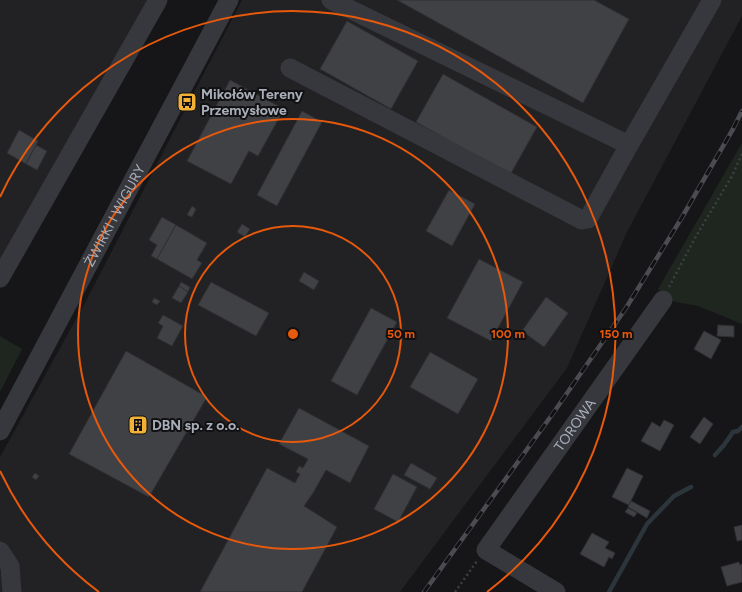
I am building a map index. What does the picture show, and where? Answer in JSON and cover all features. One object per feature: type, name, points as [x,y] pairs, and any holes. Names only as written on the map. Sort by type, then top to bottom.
[{"type":"street","points":[[0,278],[158,0]]},
{"type":"street","name":"ŻWIRKI I WIGURY","points":[[0,431],[229,0]]},
{"type":"street","points":[[331,0],[629,145]]},
{"type":"street","points":[[290,68],[582,220],[588,219],[712,0]]},
{"type":"street","name":"TOROWA","points":[[486,550],[663,300]]},
{"type":"street","points":[[486,550],[556,592]]},
{"type":"street","points":[[0,552],[10,566],[12,592]]},
{"type":"path","points":[[663,300],[695,238],[732,176],[742,154]]},
{"type":"path","points":[[455,592],[486,550]]},
{"type":"shaded area","points":[[0,0],[164,0],[0,280]]},
{"type":"shaded area","points":[[242,0],[742,0],[742,16],[627,232],[567,368],[400,592],[0,592],[0,457],[86,301]]},
{"type":"shaded area","points":[[742,143],[742,324],[698,306],[671,301],[658,289]]},
{"type":"shaded area","points":[[0,336],[22,349],[0,392]]},
{"type":"building","points":[[397,0],[594,0],[629,19],[583,103]]},
{"type":"building","points":[[347,21],[418,61],[391,109],[320,69]]},
{"type":"building","points":[[443,74],[537,127],[510,175],[416,122]]},
{"type":"building","points":[[230,80],[284,109],[258,156],[249,151],[231,184],[187,161]]},
{"type":"building","points":[[302,111],[322,122],[277,206],[257,195]]},
{"type":"building","points":[[19,130],[38,141],[26,164],[7,153]]},
{"type":"building","points":[[36,145],[47,151],[37,170],[26,164]]},
{"type":"building","points":[[449,190],[475,204],[452,246],[426,231]]},
{"type":"building","points":[[192,206],[196,209],[192,217],[187,215]]},
{"type":"building","points":[[162,217],[176,225],[157,259],[151,256],[157,245],[149,240]]},
{"type":"building","points":[[242,224],[250,229],[245,237],[237,232]]},
{"type":"building","points":[[176,225],[207,243],[197,260],[202,263],[192,279],[157,259]]},
{"type":"building","points":[[479,259],[523,282],[491,341],[447,318]]},
{"type":"building","points":[[304,272],[319,281],[314,290],[299,281]]},
{"type":"building","points":[[181,282],[190,287],[188,292],[179,286]]},
{"type":"building","points":[[211,282],[269,313],[256,336],[198,305]]},
{"type":"building","points":[[179,286],[188,292],[181,303],[172,298]]},
{"type":"building","points":[[546,297],[568,313],[544,347],[522,331]]},
{"type":"building","points":[[154,298],[160,301],[157,305],[152,302]]},
{"type":"building","points":[[371,308],[397,322],[357,395],[331,381]]},
{"type":"building","points":[[163,315],[183,326],[172,346],[157,338],[163,326],[158,323]]},
{"type":"building","points":[[718,325],[734,326],[734,337],[717,336]]},
{"type":"building","points":[[393,328],[400,332],[396,339],[389,335]]},
{"type":"building","points":[[704,331],[721,340],[711,359],[694,349]]},
{"type":"building","name":"DBN sp. z o.o.","points":[[126,351],[207,397],[149,497],[69,454]]},
{"type":"building","points":[[430,352],[478,379],[458,414],[410,387]]},
{"type":"building","points":[[299,408],[369,446],[350,483],[326,470],[304,506],[337,527],[302,592],[200,592],[267,468],[295,483],[300,474],[296,472],[299,466],[303,468],[308,459],[279,444]]},
{"type":"building","points":[[704,417],[713,424],[700,444],[690,437]]},
{"type":"building","points":[[664,420],[674,425],[660,451],[641,441],[652,422],[660,427]]},
{"type":"building","points":[[411,463],[437,478],[430,489],[404,475]]},
{"type":"building","points":[[627,468],[643,476],[629,505],[612,497]]},
{"type":"building","points":[[35,473],[39,476],[36,480],[32,477]]},
{"type":"building","points":[[393,474],[417,487],[398,522],[374,509]]},
{"type":"building","points":[[631,501],[650,511],[647,518],[628,507]]},
{"type":"building","points":[[628,508],[637,513],[634,517],[625,512]]},
{"type":"building","points":[[742,525],[742,540],[737,541],[734,527]]},
{"type":"building","points":[[592,533],[609,542],[605,548],[615,553],[612,559],[609,557],[604,567],[580,554]]},
{"type":"building","points":[[739,562],[740,565],[742,564],[742,582],[727,586],[721,567]]},
{"type":"waterway","points":[[715,455],[733,432],[738,431],[742,427]]},
{"type":"waterway","points":[[609,592],[647,524],[674,496],[691,487]]},
{"type":"railway","points":[[424,592],[554,412],[626,308],[681,219],[742,111]]},
{"type":"place","name":"Mikołów Tereny Przemysłowe","points":[[187,102]]},
{"type":"place","name":"DBN sp. z o.o.","points":[[138,425]]}]
